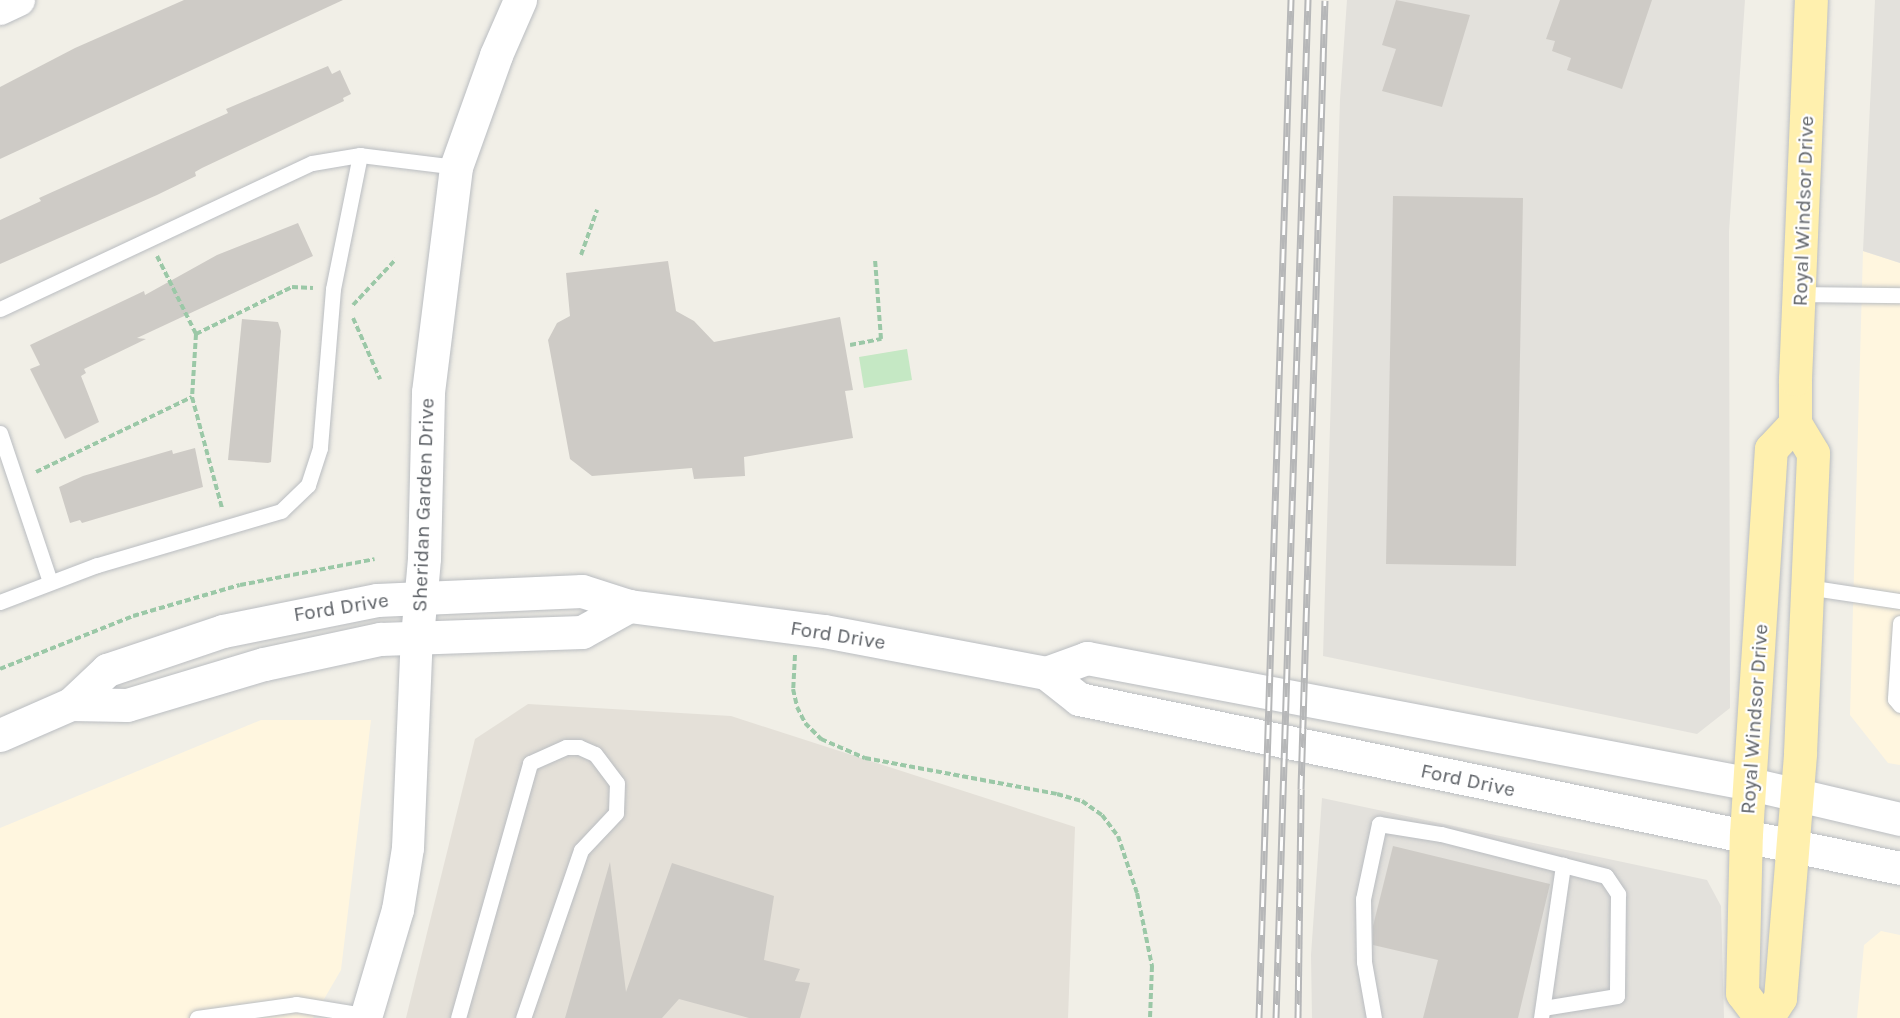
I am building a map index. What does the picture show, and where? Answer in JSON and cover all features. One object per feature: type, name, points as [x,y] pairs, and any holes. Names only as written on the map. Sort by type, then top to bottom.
[{"type":"main road","name":"Sheridan Garden Drive","points":[[417,638],[421,597],[428,392],[456,167],[496,55],[520,0]]},
{"type":"main road","name":"Royal Windsor Drive","points":[[1761,1018],[1742,993],[1746,834],[1771,449],[1795,423],[1811,0]]},
{"type":"main road","points":[[1767,1018],[1780,998],[1795,847],[1813,453],[1795,423]]},
{"type":"main road","name":"Ford Drive","points":[[0,735],[71,704],[107,670],[223,631],[308,611],[421,597],[582,591],[629,606],[797,627],[1046,673],[1079,699],[1746,834],[1795,847],[1900,868]]},
{"type":"main road","name":"Ford Drive","points":[[71,704],[127,705],[264,664],[346,645],[417,638],[582,632],[629,606]]},
{"type":"main road","points":[[1046,673],[1087,657],[1377,716],[1750,784],[1900,819]]},
{"type":"street","points":[[0,9],[19,0]]},
{"type":"street","name":"Sheridan Garden Drive","points":[[370,1017],[398,910],[408,848],[417,638]]},
{"type":"lane","points":[[0,602],[50,582],[281,511],[308,485],[320,447],[333,289],[360,155]]},
{"type":"lane","points":[[0,309],[312,164],[360,155],[456,167]]},
{"type":"lane","points":[[1800,294],[1900,295]]},
{"type":"lane","points":[[0,433],[50,582]]},
{"type":"lane","points":[[1807,587],[1900,600]]},
{"type":"lane","points":[[1900,623],[1895,699],[1900,705]]},
{"type":"lane","points":[[458,1018],[530,763],[559,749],[579,747],[595,754],[617,783],[616,813],[581,850],[523,1018]]},
{"type":"lane","points":[[1374,1018],[1364,962],[1364,899],[1378,824],[1442,834],[1606,876],[1615,884],[1618,894],[1617,996],[1543,1013],[1563,866]]},
{"type":"lane","points":[[197,1018],[296,1004],[370,1017]]},
{"type":"path","points":[[581,255],[597,210]]},
{"type":"path","points":[[149,239],[196,334],[192,397],[228,529]]},
{"type":"path","points":[[349,310],[396,259]]},
{"type":"path","points":[[850,345],[881,339],[875,259]]},
{"type":"path","points":[[196,334],[292,287],[333,289],[349,310],[380,379]]},
{"type":"path","points":[[16,481],[192,397]]},
{"type":"path","points":[[0,669],[133,616],[240,585],[375,559]]},
{"type":"path","points":[[797,627],[793,689],[797,707],[815,736],[865,758],[1057,794],[1082,801],[1102,815],[1118,836],[1137,893],[1152,966],[1150,1018]]},
{"type":"shaded area","points":[[1347,0],[1745,0],[1729,231],[1730,708],[1697,734],[1323,656],[1340,99]]},
{"type":"shaded area","points":[[1875,0],[1900,0],[1900,263],[1863,251]]},
{"type":"shaded area","points":[[1863,251],[1900,263],[1900,765],[1888,763],[1850,715]]},
{"type":"shaded area","points":[[528,704],[731,716],[1075,827],[1068,1018],[406,1018],[475,739]]},
{"type":"shaded area","points":[[261,720],[371,720],[341,970],[313,1018],[0,1018],[0,828]]},
{"type":"shaded area","points":[[1322,798],[1707,880],[1721,906],[1724,1018],[1312,1018],[1311,955]]},
{"type":"shaded area","points":[[1881,931],[1900,935],[1900,1018],[1857,1018],[1864,945]]},
{"type":"green space","points":[[907,349],[912,380],[864,388],[859,357]]},
{"type":"building","points":[[184,0],[343,0],[0,159],[0,87],[75,48]]},
{"type":"building","points":[[1396,0],[1470,15],[1442,107],[1382,91],[1396,49],[1382,45]]},
{"type":"building","points":[[1560,0],[1652,0],[1622,89],[1567,70],[1571,58],[1552,51],[1555,41],[1546,39]]},
{"type":"building","points":[[328,66],[332,74],[340,70],[351,94],[343,98],[344,101],[202,168],[195,172],[196,176],[157,195],[0,264],[0,220],[41,201],[39,198],[228,113],[226,109]]},
{"type":"building","points":[[1393,196],[1523,198],[1516,566],[1386,564]]},
{"type":"building","points":[[298,223],[313,256],[137,338],[146,339],[84,369],[86,373],[81,376],[99,422],[65,439],[30,369],[40,365],[30,345],[144,291],[145,295],[217,255]]},
{"type":"building","points":[[668,261],[676,311],[694,321],[714,342],[840,317],[853,390],[845,391],[853,438],[744,457],[745,476],[694,479],[692,468],[592,476],[570,459],[548,340],[557,323],[570,316],[566,273]]},
{"type":"building","points":[[242,319],[278,322],[281,331],[271,462],[268,463],[228,460]]},
{"type":"building","points":[[195,448],[203,487],[82,523],[80,520],[70,523],[59,487],[83,476],[172,450],[173,454]]},
{"type":"building","points":[[1393,846],[1550,884],[1518,1018],[1423,1018],[1438,960],[1373,945],[1373,926]]},
{"type":"building","points":[[610,862],[626,992],[672,863],[774,896],[764,960],[800,969],[795,981],[810,983],[800,1018],[749,1018],[679,999],[662,1018],[565,1018]]},
{"type":"railway","points":[[1259,1018],[1291,0]]},
{"type":"railway","points":[[1276,1018],[1308,0]]},
{"type":"railway","points":[[1298,1018],[1301,789],[1325,0]]}]
